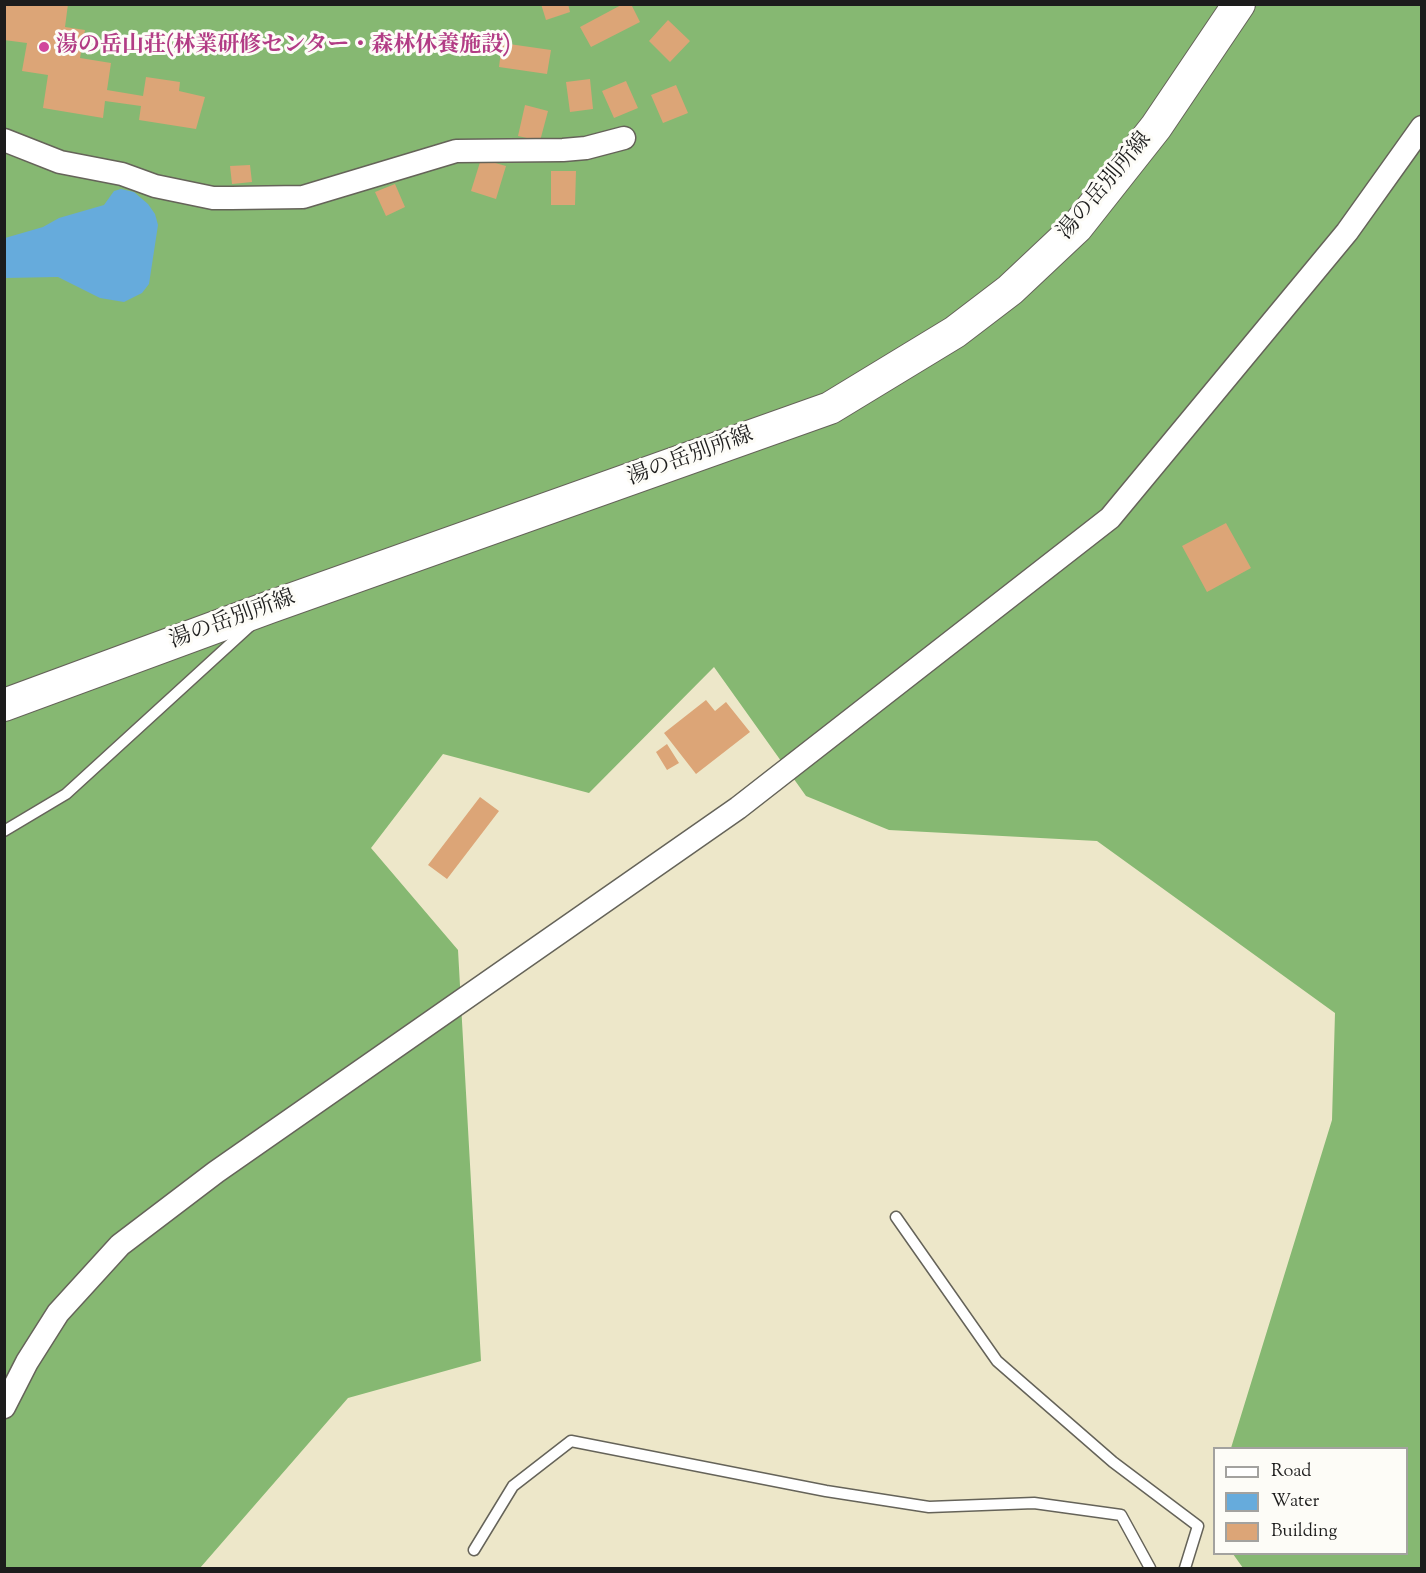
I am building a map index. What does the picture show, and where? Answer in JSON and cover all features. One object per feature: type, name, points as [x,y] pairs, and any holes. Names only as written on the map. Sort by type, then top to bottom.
[{"type":"main road","name":"湯の岳別所線","points":[[4,705],[270,607],[830,408],[955,332],[1010,290],[1077,227],[1156,127],[1239,4]]},
{"type":"street","points":[[4,1407],[27,1362],[58,1313],[120,1245],[216,1172],[738,808],[1110,518],[1347,232],[1422,127]]},
{"type":"street","points":[[4,140],[60,162],[122,174],[155,186],[213,198],[232,198],[303,197],[456,151],[563,150],[586,148],[624,138]]},
{"type":"lane","points":[[4,831],[66,795],[270,607]]},
{"type":"lane","points":[[896,1217],[997,1361],[1113,1462],[1198,1526],[1185,1569]]},
{"type":"lane","points":[[474,1550],[513,1486],[571,1441],[635,1456],[929,1507],[1034,1503],[1121,1515],[1150,1569]]},
{"type":"green space","points":[[5,5],[1421,5],[1421,1568],[1243,1568],[1234,1555],[1408,1555],[1408,1447],[1231,1447],[1332,1120],[1335,1013],[1097,841],[889,830],[806,796],[714,667],[589,793],[443,754],[371,848],[458,950],[481,1361],[348,1398],[200,1568],[5,1568]]},
{"type":"water","points":[[121,189],[134,192],[148,204],[155,214],[158,225],[149,284],[142,293],[124,302],[100,298],[58,277],[5,278],[5,238],[43,227],[59,218],[104,205],[114,191]]},
{"type":"building","points":[[5,4],[68,4],[65,27],[85,30],[80,58],[111,63],[107,90],[143,96],[146,77],[180,82],[179,91],[205,97],[196,129],[139,120],[141,106],[105,101],[103,118],[43,108],[48,75],[22,71],[27,43],[4,40]]},
{"type":"building","points":[[541,4],[568,4],[570,12],[546,20]]},
{"type":"building","points":[[623,4],[631,4],[640,22],[591,47],[580,27]]},
{"type":"building","points":[[668,20],[690,41],[670,62],[649,41]]},
{"type":"building","points":[[502,43],[551,50],[547,74],[499,67]]},
{"type":"building","points":[[590,79],[593,109],[570,112],[566,82]]},
{"type":"building","points":[[626,81],[638,108],[614,118],[602,91]]},
{"type":"building","points":[[676,85],[688,113],[663,123],[651,95]]},
{"type":"building","points":[[525,105],[548,111],[540,141],[518,136]]},
{"type":"building","points":[[481,159],[506,166],[496,199],[471,191]]},
{"type":"building","points":[[250,165],[252,182],[232,184],[230,166]]},
{"type":"building","points":[[551,171],[576,171],[575,205],[551,205]]},
{"type":"building","points":[[395,184],[405,207],[386,216],[375,192]]},
{"type":"building","points":[[1226,523],[1251,568],[1207,592],[1182,546]]},
{"type":"building","points":[[706,700],[715,711],[726,702],[750,732],[696,774],[664,733]]},
{"type":"building","points":[[667,744],[679,763],[667,770],[656,752]]},
{"type":"building","points":[[480,797],[499,811],[447,879],[428,865]]},
{"type":"place","name":"湯の岳山荘(林業研修センター・森林休養施設)","points":[[44,47]]}]
